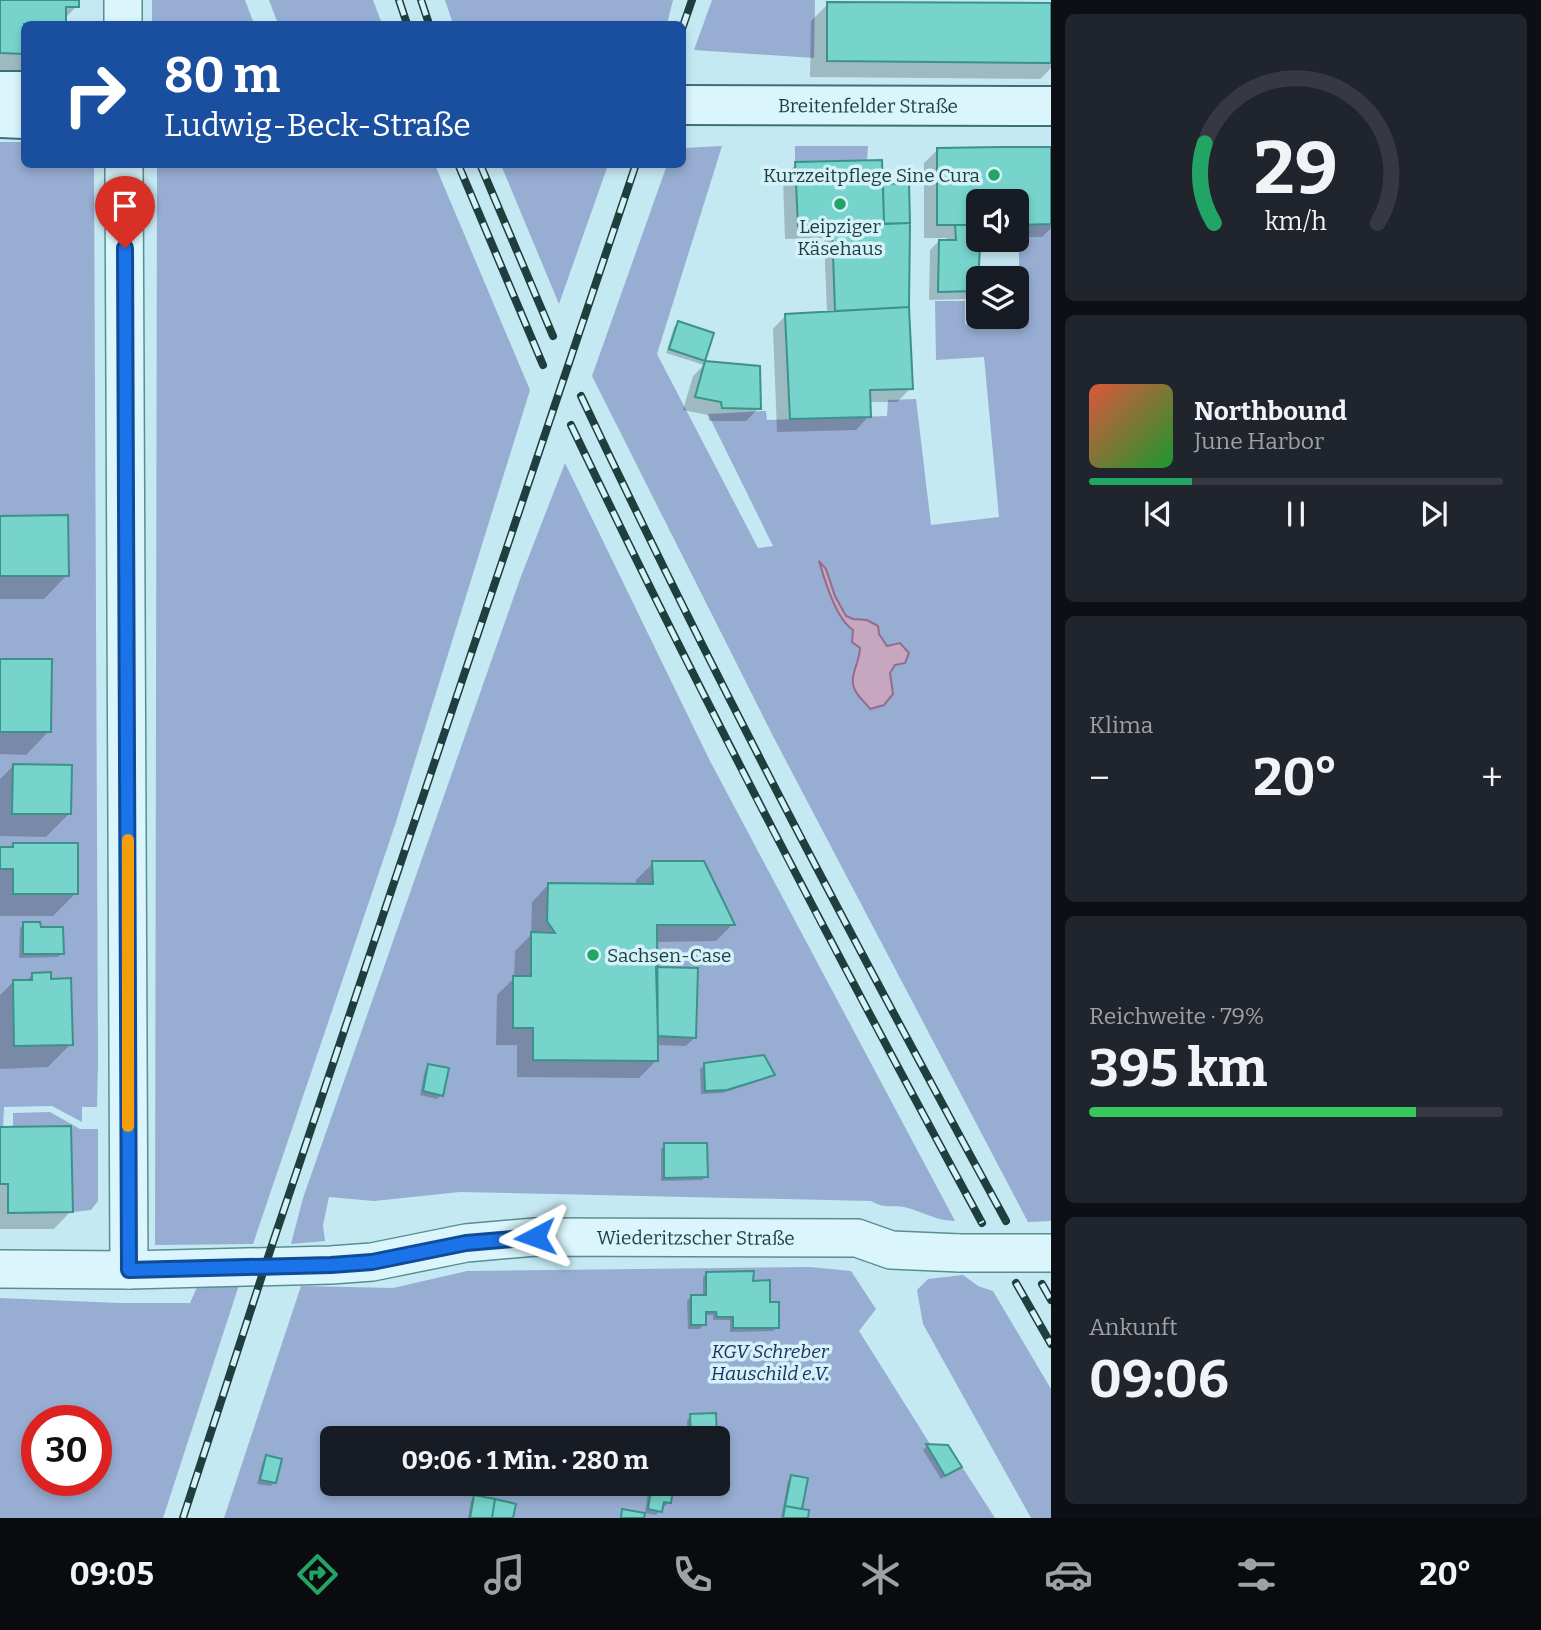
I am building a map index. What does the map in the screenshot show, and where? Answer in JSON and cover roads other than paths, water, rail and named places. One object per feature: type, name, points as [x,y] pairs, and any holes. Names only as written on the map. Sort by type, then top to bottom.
[{"type":"main road","points":[[0,90],[21,91]]},
{"type":"main road","name":"Breitenfelder Straße","points":[[686,105],[1051,106]]},
{"type":"main road","points":[[0,118],[21,119]]},
{"type":"street","points":[[122,0],[123,21]]},
{"type":"street","points":[[124,168],[129,1270]]},
{"type":"street","name":"Wiederitzscher Straße","points":[[0,1269],[129,1270],[331,1265],[372,1262],[466,1243],[535,1237],[857,1237],[891,1250],[1051,1253]]},
{"type":"railway","points":[[399,0],[406,21]]},
{"type":"railway","points":[[421,0],[428,21]]},
{"type":"railway","points":[[685,21],[692,0]]},
{"type":"railway","points":[[460,168],[543,365]]},
{"type":"railway","points":[[482,168],[553,336]]},
{"type":"railway","points":[[183,1518],[273,1242],[635,168]]},
{"type":"railway","points":[[581,396],[682,605],[788,812],[1006,1221]]},
{"type":"railway","points":[[571,425],[771,827],[982,1223]]},
{"type":"railway","points":[[1016,1283],[1051,1344]]},
{"type":"railway","points":[[1042,1284],[1051,1300]]},
{"type":"place","name":"Kurzzeitpflege Sine Cura","points":[[994,175]]},
{"type":"place","name":"Leipziger Käsehaus","points":[[840,204]]},
{"type":"place","name":"Sachsen-Case","points":[[593,955]]},
{"type":"park label","name":"KGV Schreber Hauschild e.V.","points":[[770,1362]]}]
